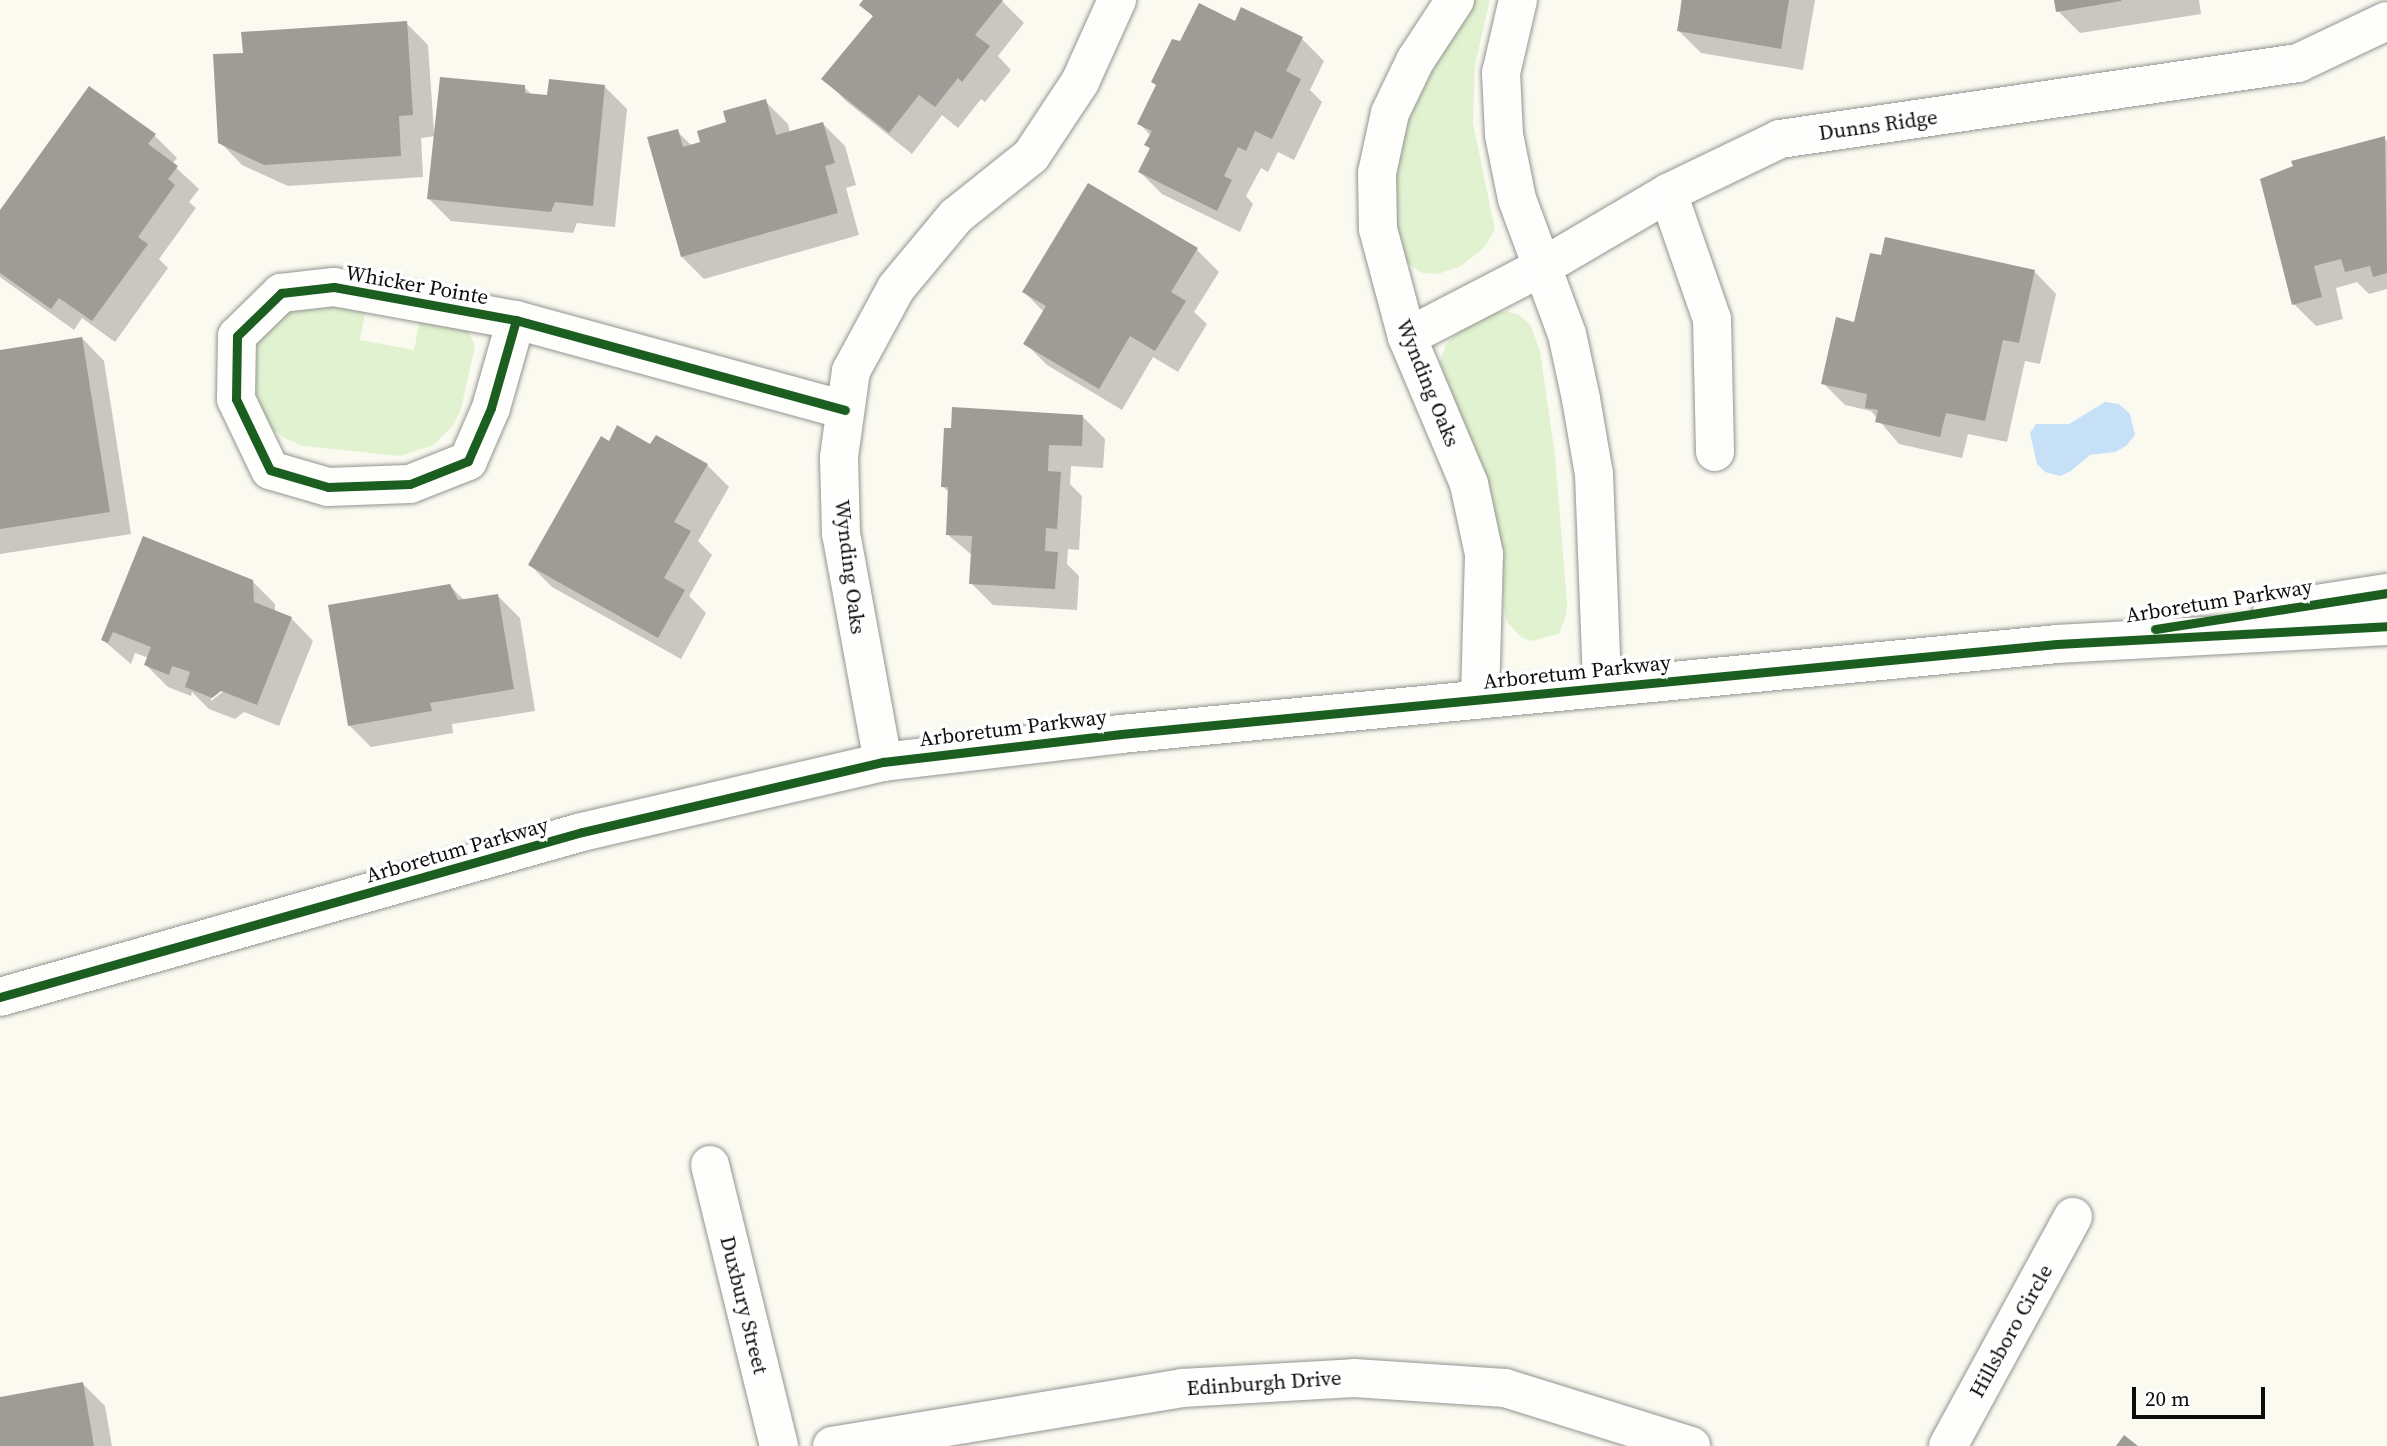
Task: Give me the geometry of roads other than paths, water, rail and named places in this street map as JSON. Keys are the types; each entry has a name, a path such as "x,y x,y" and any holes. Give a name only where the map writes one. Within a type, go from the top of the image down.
{"street":[{"name":"Wynding Oaks","path":"883,762 841,534 839,457 850,371 897,288 956,216 1031,156 1080,82 1117,0"},
{"name":"Wynding Oaks","path":"1455,0 1415,61 1390,113 1377,173 1378,229 1406,337 1469,484 1484,554 1480,699"},
{"path":"1518,0 1501,73 1504,135 1517,199 1567,334 1594,474 1602,686"},
{"name":"Dunns Ridge","path":"1406,337 1542,267 1668,193 1780,139 2298,63 2387,21"},
{"path":"1668,193 1712,319 1715,452"},
{"name":"Whicker Pointe","path":"516,320 491,408 468,461 410,484 328,487 270,470 236,400 237,336 281,293 334,287 516,320 845,410"},
{"name":"Arboretum Parkway","path":"2057,644 2387,593"},
{"name":"Arboretum Parkway","path":"0,998 582,832 883,762 1042,742 2057,644 2387,626"},
{"name":"Duxbury Street","path":"710,1165 779,1446"},
{"name":"Hillsboro Circle","path":"1948,1446 2073,1217"},
{"name":"Edinburgh Drive","path":"832,1446 1182,1388 1354,1378 1505,1388 1691,1446"}],"water":[{"path":"2105,402 2119,404 2130,414 2135,435 2126,446 2115,452 2090,455 2071,471 2060,476 2045,472 2037,464 2030,433 2036,424 2069,424"}]}
